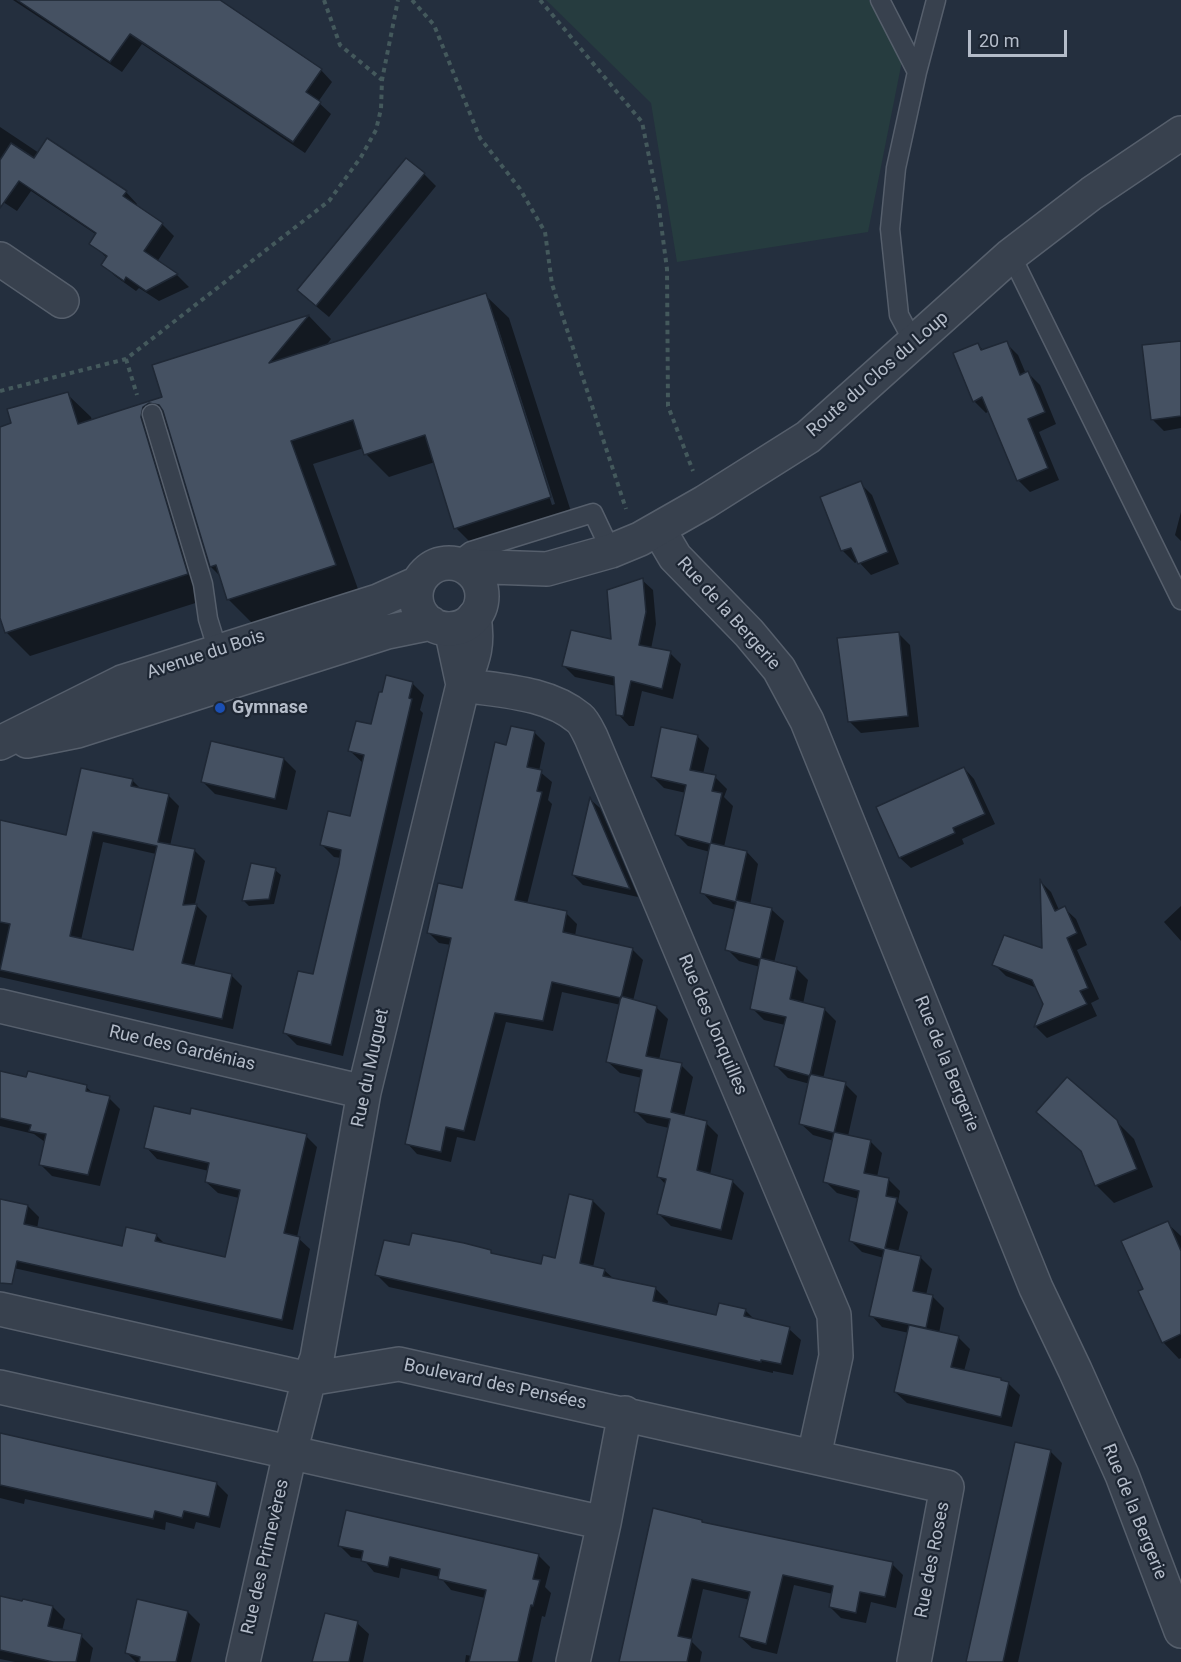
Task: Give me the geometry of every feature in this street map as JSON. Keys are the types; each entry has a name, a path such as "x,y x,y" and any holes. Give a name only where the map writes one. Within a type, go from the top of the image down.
{"street":[{"name":"Route du Clos du Loup","path":"458,620 547,568 639,539 705,502 808,437 1011,255 1092,193 1181,134"},
{"path":"0,259 62,301"},
{"name":"Rue de la Bergerie","path":"639,539 675,557 749,633 779,669 807,722 1036,1288 1076,1370 1122,1475 1181,1631"},
{"path":"445,563 458,565 478,580 481,590 458,620 422,615 417,606 418,583 429,569 445,563"},
{"name":"Route du Clos du Loup","path":"458,565 547,568"},
{"name":"Avenue du Bois","path":"0,745 122,682 378,601 418,583"},
{"name":"Avenue du Bois","path":"0,745 77,731 387,632 458,620"},
{"name":"Rue du Muguet","path":"290,1453 309,1379 317,1358 364,1092 463,685 458,620"},
{"name":"Rue des Jonquilles","path":"463,685 543,699 565,708 581,719 591,738 834,1315 836,1356 814,1456"},
{"name":"Rue des Gardénias","path":"0,1006 364,1092"},
{"name":"Boulevard des Pensées","path":"0,1309 309,1379 399,1364 814,1456"},
{"path":"0,1387 604,1523"},
{"path":"573,1662 604,1523 625,1413"},
{"name":"Rue des Primevères","path":"243,1662 290,1453"},
{"name":"Rue des Roses","path":"814,1456 947,1487 914,1662"}],"lane":[{"path":"880,0 917,72"},
{"path":"914,343 899,315 890,229 896,168 917,72 936,0"},
{"path":"1011,255 1181,600"},
{"path":"152,414 203,584 207,619 228,682"},
{"path":"458,565 471,550 593,513 639,539"}],"path":[{"path":"324,0 340,45 382,80"},
{"path":"0,391 126,358 329,201 361,157 376,130 381,109 382,80 398,0"},
{"path":"412,0 434,25 480,138 520,189 545,232 552,285 628,514 639,539"},
{"path":"540,0 642,122 658,201 667,269 668,406 705,502"},
{"path":"126,358 137,394 152,414"}],"green space":[{"path":"546,0 869,0 903,56 868,232 677,262 651,103"}],"building":[{"path":"17,0 220,0 322,69 306,92 321,102 293,142 130,34 110,62"},
{"path":"47,138 127,191 123,196 163,223 144,251 178,274 146,291 126,277 124,281 101,265 107,256 89,244 96,233 19,181 0,208 0,160 11,143 34,158"},
{"path":"406,158 425,173 316,306 297,290"},
{"path":"486,293 551,497 454,529 425,435 364,455 353,420 291,441 336,565 227,600 216,565 210,567 163,411 159,405 149,403 143,407 141,417 188,574 5,633 0,618 0,427 11,423 7,409 68,392 78,424 162,397 152,365 309,315 269,363"},
{"path":"1007,341 1020,375 1028,371 1045,412 1028,419 1048,468 1017,481 982,397 973,402 953,353 978,343 981,350"},
{"path":"1181,341 1181,416 1151,420 1142,345"},
{"path":"861,481 888,552 858,564 851,548 841,551 820,497"},
{"path":"643,578 646,612 639,645 671,651 662,689 631,681 623,716 616,715 614,677 562,666 571,630 611,639 607,590"},
{"path":"899,632 908,716 848,722 837,638"},
{"path":"386,675 413,682 409,698 412,699 331,1045 283,1033 298,971 313,974 339,864 341,850 320,845 328,811 350,816 364,755 348,751 356,721 371,724"},
{"path":"511,726 535,731 527,767 542,770 537,791 542,792 515,900 567,911 563,932 633,948 621,998 552,982 543,1021 495,1013 464,1131 446,1127 441,1152 405,1144 451,938 427,933 438,883 462,888 495,742 506,745"},
{"path":"661,727 698,735 690,770 716,775 712,791 722,793 711,843 747,851 736,900 772,908 761,958 797,967 790,999 825,1008 810,1076 774,1066 786,1017 750,1009 760,959 725,950 736,902 700,893 710,844 675,835 686,785 651,777"},
{"path":"211,741 284,758 275,799 201,782"},
{"path":"964,767 985,814 953,828 955,833 899,858 876,807"},
{"path":"81,768 133,779 131,786 169,794 158,842 195,849 183,905 197,904 182,963 232,974 222,1019 0,970 10,924 0,922 0,820 66,835","holes":["93,832 157,846 133,950 70,936"]},
{"path":"590,797 611,846 630,889 572,875"},
{"path":"251,863 276,868 269,899 242,901"},
{"path":"1040,879 1055,911 1065,906 1077,933 1067,938 1088,988 1080,991 1087,1004 1034,1027 1043,1004 1032,980 992,965 1004,935 1042,948"},
{"path":"621,996 657,1006 646,1056 682,1063 671,1112 707,1121 697,1170 733,1180 721,1230 657,1214 666,1179 657,1177 670,1119 634,1112 642,1070 606,1062"},
{"path":"0,1071 26,1077 28,1071 87,1085 86,1091 110,1096 88,1175 39,1165 46,1134 29,1131 31,1125 0,1118"},
{"path":"810,1074 846,1082 834,1133 799,1124"},
{"path":"1067,1077 1117,1120 1137,1169 1095,1186 1081,1151 1036,1112"},
{"path":"154,1106 190,1114 191,1108 307,1134 284,1233 300,1237 282,1320 17,1261 12,1284 0,1283 0,1199 28,1205 24,1224 122,1246 126,1227 157,1234 155,1241 225,1257 240,1190 205,1182 209,1163 144,1148"},
{"path":"834,1132 871,1140 864,1173 889,1178 886,1196 897,1198 885,1248 921,1256 913,1291 933,1295 926,1328 869,1316 884,1250 849,1241 859,1191 823,1182"},
{"path":"569,1194 593,1200 580,1263 605,1269 603,1276 656,1287 653,1301 716,1315 719,1303 746,1309 744,1316 790,1327 781,1364 761,1360 761,1362 375,1275 384,1240 409,1245 412,1233 464,1243 491,1250 491,1253 541,1264 543,1255 555,1258"},
{"path":"1168,1221 1181,1251 1181,1334 1162,1343 1138,1291 1143,1289 1121,1241"},
{"path":"909,1325 959,1336 951,1367 1001,1378 1009,1382 1001,1417 894,1392"},
{"path":"0,1433 217,1482 209,1517 184,1511 182,1518 155,1511 153,1519 0,1485"},
{"path":"1015,1442 1051,1450 1003,1662 966,1662"},
{"path":"653,1508 702,1520 702,1522 893,1562 885,1597 860,1592 856,1613 829,1607 833,1586 783,1575 766,1644 739,1637 750,1592 692,1579 678,1636 692,1639 687,1662 619,1662"},
{"path":"346,1510 539,1554 533,1579 540,1580 533,1606 531,1605 518,1662 469,1662 486,1590 438,1579 440,1569 390,1557 388,1567 361,1561 363,1551 338,1546"},
{"path":"0,1596 53,1606 48,1626 82,1634 76,1662 53,1662 0,1650"},
{"path":"137,1599 188,1611 176,1662 139,1662 140,1657 125,1653"},
{"path":"325,1613 358,1621 349,1662 312,1662"}],"place":[{"name":"Gymnase","path":"220,708"}]}
